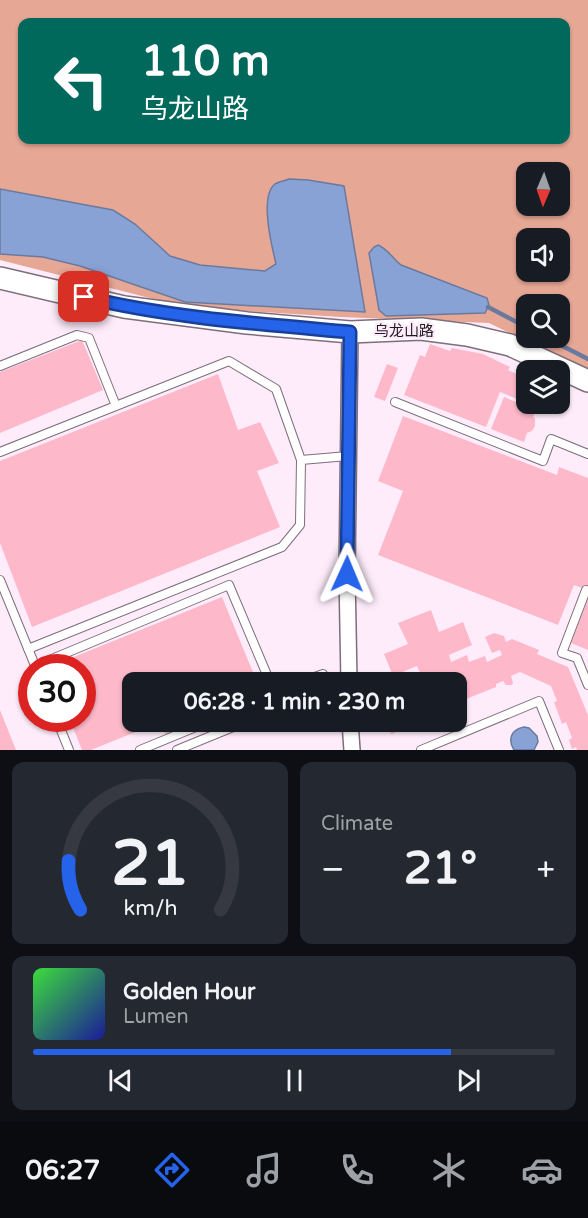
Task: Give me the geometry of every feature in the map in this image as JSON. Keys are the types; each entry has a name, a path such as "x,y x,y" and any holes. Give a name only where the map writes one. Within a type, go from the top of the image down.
{"street":[{"name":"乌龙山路","path":"0,278 124,307 247,323 350,332 421,329 467,335 510,345 588,381"},
{"path":"350,332 347,574 350,672"},
{"path":"351,732 352,750"}],"lane":[{"path":"0,366 77,335 89,338 116,406"},
{"path":"0,452 230,361 276,389 301,460 300,525 282,548 28,649"},
{"path":"395,402 543,461 551,439 588,454"},
{"path":"301,460 348,456"},
{"path":"0,580 30,654"},
{"path":"66,654 229,585 266,672"},
{"path":"586,590 562,653 577,658 588,686"},
{"path":"421,750 539,701 559,750"},
{"path":"62,732 69,750"},
{"path":"140,750 183,732"},
{"path":"194,732 197,741"},
{"path":"177,750 220,732"}],"shaded area":[{"path":"0,0 588,0 588,371 570,362 570,360 541,348 570,348 570,294 516,294 516,336 489,323 185,307 0,260"}],"water":[{"path":"289,179 344,186 365,312 185,302 80,266 43,257 0,254 0,189 113,210 135,224 170,256 200,265 265,271 276,264 267,210 270,190 275,184"},
{"path":"378,245 401,265 487,298 489,305 485,313 386,316 379,310 369,253"},
{"path":"529,728 537,736 538,742 534,750 514,750 511,742 512,735 516,730"}],"building":[{"path":"82,340 103,390 0,433 0,372"},
{"path":"430,344 450,351 452,348 483,354 510,367 508,370 516,374 516,399 500,392 486,427 404,395 420,355 425,357"},
{"path":"387,364 398,368 385,401 374,397"},
{"path":"218,374 238,430 260,422 279,463 257,471 280,527 32,627 0,543 0,461"},
{"path":"504,397 516,402 516,414 534,414 535,426 527,433 524,442 491,429"},
{"path":"403,416 557,475 559,467 588,478 588,590 574,585 558,625 378,555 403,491 378,481"},
{"path":"222,597 253,672 122,672 122,732 135,732 91,750 82,750 75,732 96,732 96,654 81,654"},
{"path":"588,599 588,650 571,643"},
{"path":"431,610 439,632 463,622 472,645 449,655 451,662 467,655 469,662 485,656 487,662 502,655 500,650 492,653 485,637 494,633 504,636 506,642 512,639 539,650 537,654 568,667 588,715 588,750 577,750 576,747 572,749 569,740 572,738 566,722 562,724 551,686 520,672 511,676 512,685 506,685 503,681 496,684 496,687 467,699 467,672 420,672 417,666 403,672 391,672 384,654 408,644 398,623"},
{"path":"0,710 16,750 0,750"}],"waterway":[{"path":"488,307 516,322"},
{"path":"567,348 588,359"}],"route":[{"path":"84,297 124,307 247,323 350,332 347,574"}]}
